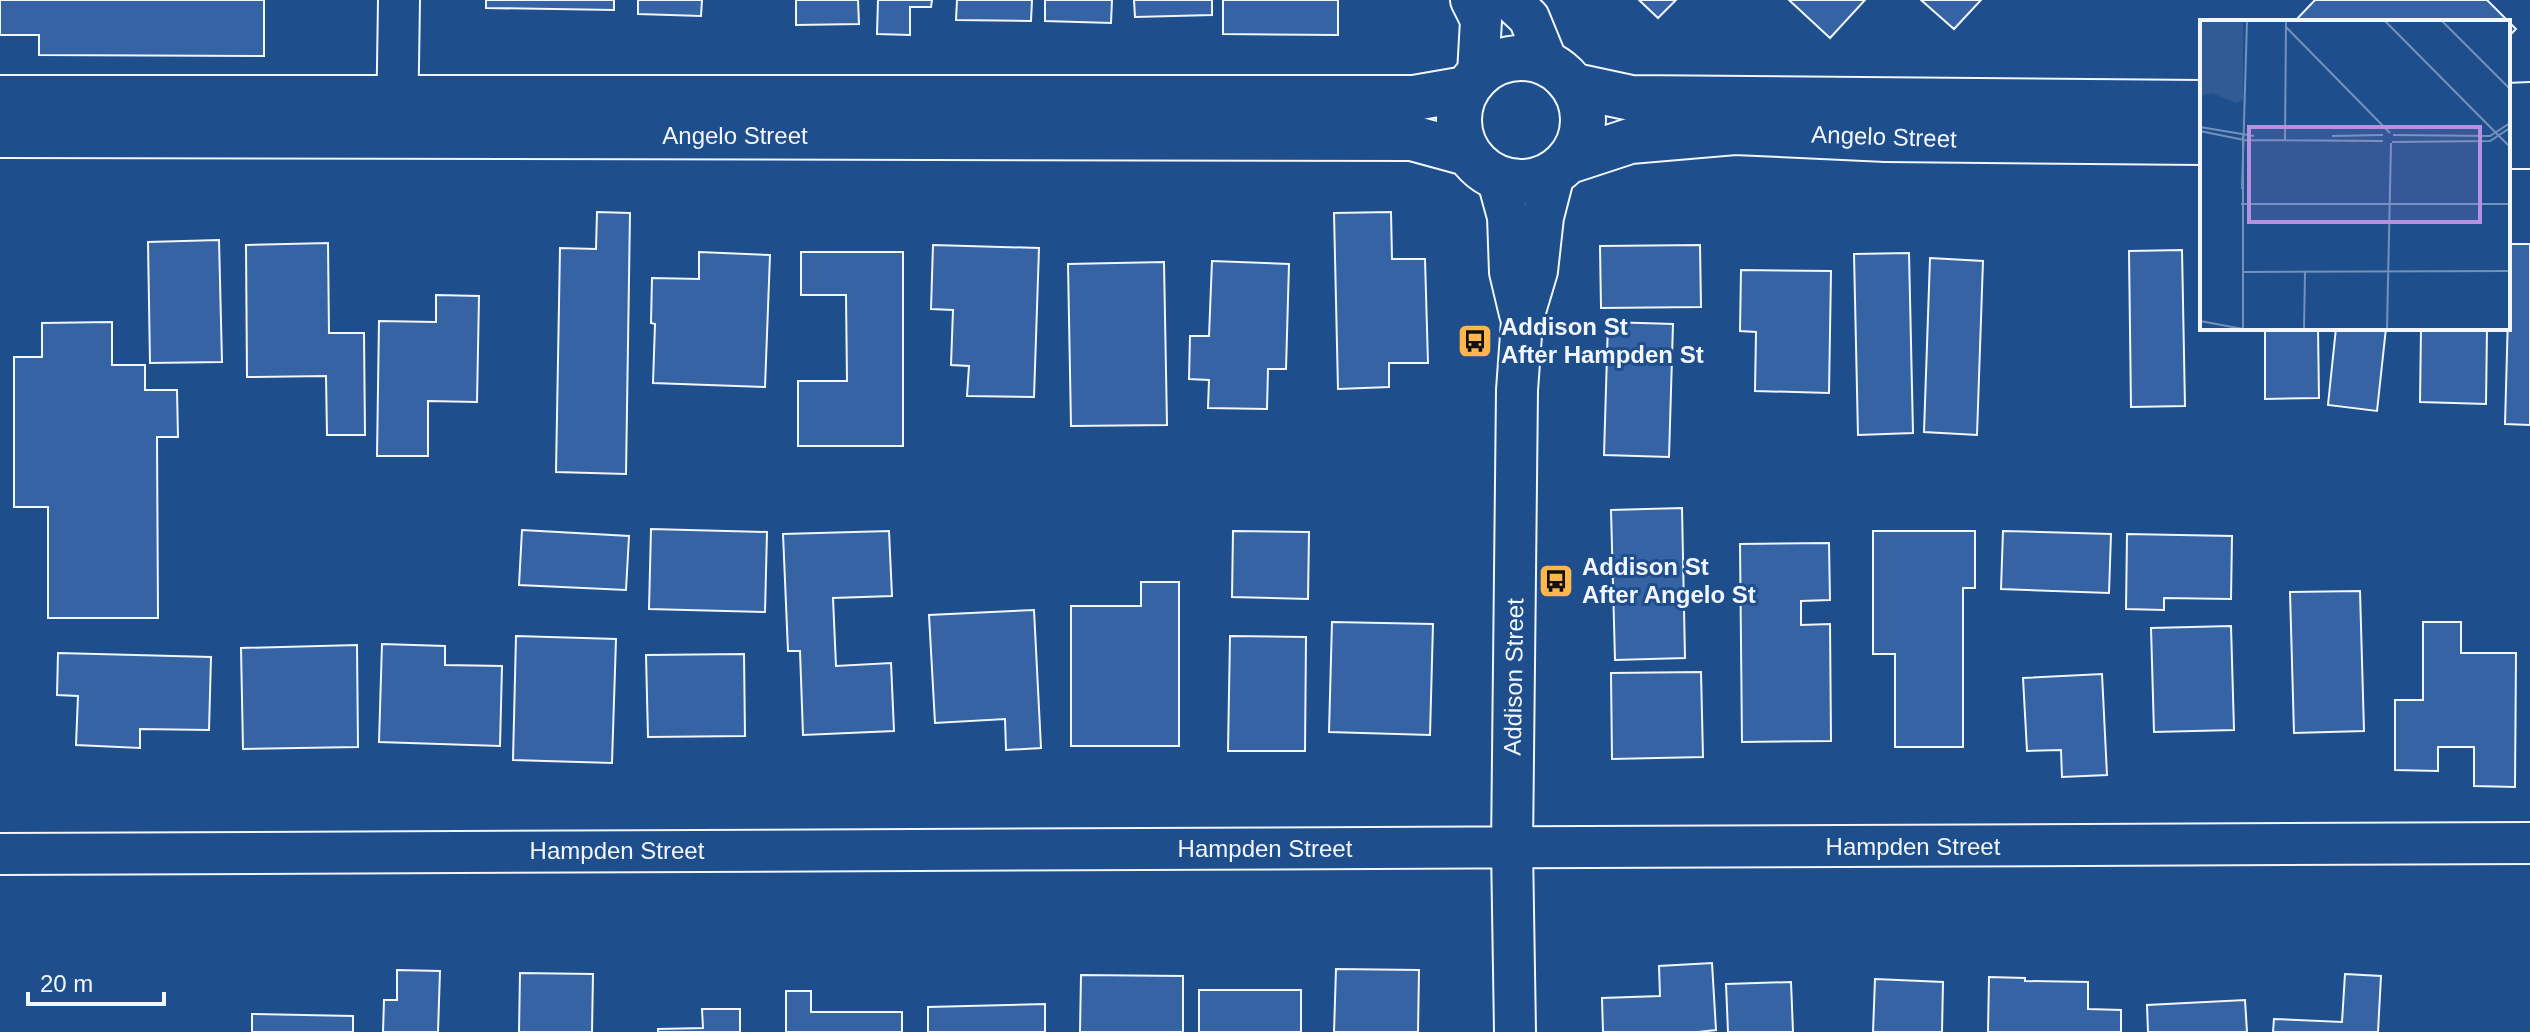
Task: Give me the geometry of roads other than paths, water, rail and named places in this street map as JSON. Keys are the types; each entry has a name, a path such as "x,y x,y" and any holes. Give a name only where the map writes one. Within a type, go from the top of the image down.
{"street":[{"path":"397,116 399,0"},
{"path":"1471,0 1481,20 1472,82 1460,104 1458,121 1461,138 1482,165 1516,183 1535,181 1561,167 1579,144 1584,124 1582,104 1529,18 1510,0"},
{"path":"1472,82 1493,64 1511,58 1529,57 1561,74"},
{"name":"Angelo Street","path":"1561,74 1631,98 2200,103"},
{"name":"Angelo Street","path":"0,135 397,116 1414,98 1472,82"},
{"name":"Angelo Street","path":"0,98 397,116 1412,138 1482,165"},
{"path":"2510,106 2530,105"},
{"name":"Angelo Street","path":"1561,167 1630,141 1735,132 1886,139 2200,142"},
{"name":"Addison Street","path":"1482,165 1508,217 1510,272 1522,321"},
{"name":"Addison Street","path":"1515,1032 1512,848 1517,390 1522,321 1537,271 1543,217 1561,167"},
{"name":"Hampden Street","path":"0,854 2530,843"}],"place":[{"name":"Addison St After Hampden St","path":"1475,341"},
{"name":"Addison St After Angelo St","path":"1556,581"}]}
